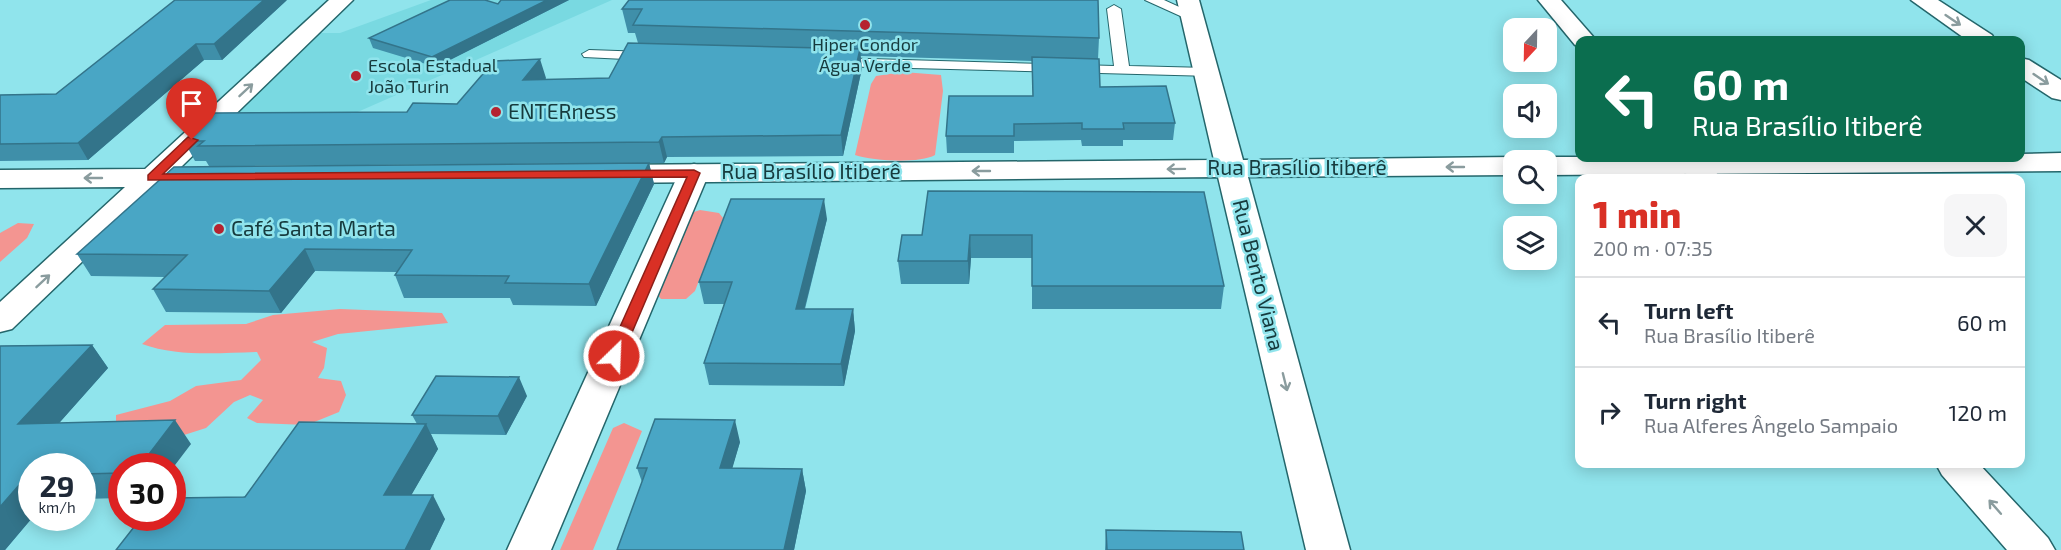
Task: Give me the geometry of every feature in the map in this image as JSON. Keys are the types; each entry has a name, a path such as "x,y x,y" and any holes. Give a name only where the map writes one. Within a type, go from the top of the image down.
{"main road":[{"path":"0,321 342,0"},
{"path":"1549,0 1580,36"},
{"path":"1922,0 1977,36"},
{"name":"Rua Bento Viana","path":"1190,8 1328,550"},
{"path":"2025,68 2061,92"},
{"path":"1557,166 1695,167 2061,162"},
{"name":"Rua Brasílio Itiberê","path":"579,174 1503,166"},
{"path":"529,550 694,173"},
{"path":"0,179 240,177"},
{"path":"1960,468 2033,550"}],"lane":[{"path":"1152,0 1190,8"},
{"path":"1114,9 1122,70"},
{"path":"588,54 660,56"},
{"path":"814,61 1207,73"}],"shaded area":[{"name":"Escola Estadual João Turin","path":"431,0 612,0 328,125 227,119 318,33 340,33"},
{"path":"903,72 941,75 943,91 935,155 918,160 896,161 855,155 871,84 876,76"},
{"path":"700,210 719,213 723,218 695,291 686,299 661,299 657,294 691,213"},
{"path":"18,223 34,224 27,238 0,262 0,233"},
{"path":"340,309 442,313 448,323 338,334 312,342 327,348 324,368 318,378 341,381 346,395 339,412 307,425 257,423 247,418 263,400 250,395 234,402 206,428 184,435 116,425 116,415 170,401 196,386 241,380 261,360 257,352 184,353 142,344 165,325 246,324 273,315"},
{"path":"624,423 642,431 593,550 560,550 613,428"}],"building":[{"path":"175,0 264,0 214,44 196,44 78,143 0,144 0,95 56,94"},
{"path":"450,0 485,0 498,4 501,0 547,0 432,57 369,38"},
{"path":"629,0 1098,0 1099,38 633,25 642,9 622,9"},
{"path":"628,43 860,49 841,135 662,137 659,142 198,146 204,141 184,141 215,113 407,112 413,103 457,104 494,61 540,59 523,80 609,78"},
{"path":"1032,57 1099,59 1100,87 1166,86 1175,123 1123,123 1124,129 1082,129 1082,123 1014,124 1014,136 946,136 949,96 1033,96"},
{"path":"649,163 589,284 505,283 509,276 395,275 412,250 305,249 269,291 153,289 187,255 77,254 174,167"},
{"path":"928,191 1204,192 1224,286 1032,286 1032,235 970,235 968,261 898,261 902,235 922,235"},
{"path":"731,199 824,199 796,309 853,309 841,364 704,363 732,282 699,282"},
{"path":"92,345 18,424 175,420 150,453 108,453 108,473 96,474 96,453 18,453 18,486 0,507 0,346"},
{"path":"436,376 519,377 498,416 412,415"},
{"path":"655,419 735,420 720,468 802,469 784,550 617,550 647,468 637,468"},
{"path":"299,422 426,424 384,495 433,495 405,550 116,550 131,531 186,531 186,498 245,497"},
{"path":"1106,530 1241,532 1244,550 1107,550"}],"place":[{"name":"Hiper Condor Água Verde","path":"865,25"},
{"name":"Escola Estadual João Turin","path":"356,76"},
{"name":"ENTERness","path":"496,112"},
{"name":"Café Santa Marta","path":"219,229"}],"route":[{"path":"192,140 152,178 694,173 614,356"}]}
